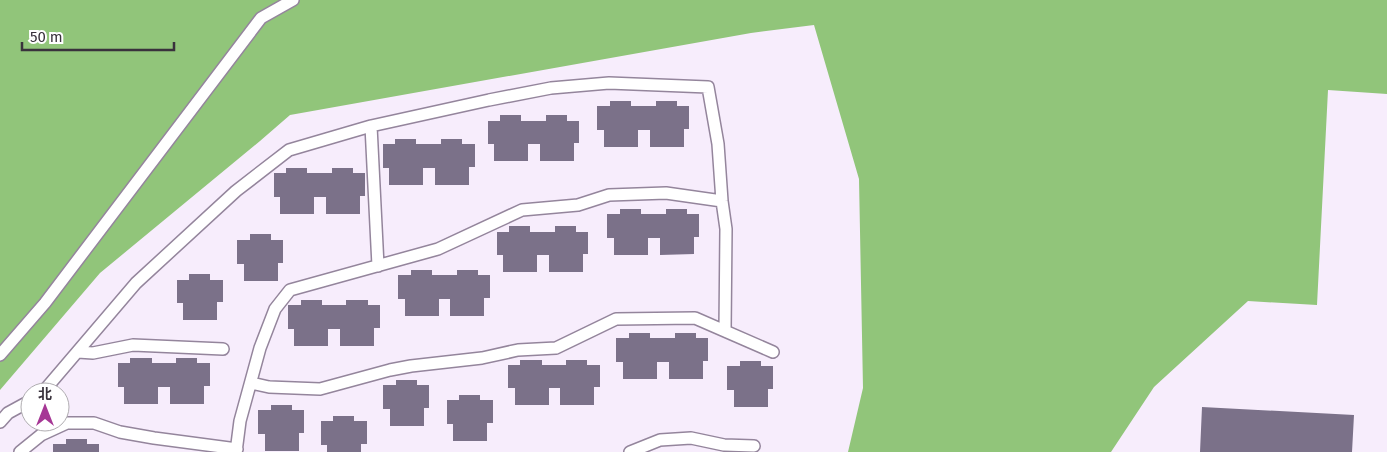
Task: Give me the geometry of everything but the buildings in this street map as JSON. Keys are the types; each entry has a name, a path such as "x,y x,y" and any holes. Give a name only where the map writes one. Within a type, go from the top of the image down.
{"lane":[{"path":"0,355 45,303 262,18 293,0"},
{"path":"52,382 136,283 236,191 289,150 371,126 488,100 551,88 609,83 708,87 718,144 726,229 725,331"},
{"path":"371,126 378,266"},
{"path":"20,452 41,435 67,423 94,423 120,432 237,451 240,421 260,348 275,309 290,290 438,249 522,210 578,205 609,195 666,193 722,201"},
{"path":"251,382 269,387 320,389 397,368 482,358 518,350 556,348 616,319 695,318 773,352"},
{"path":"78,352 93,353 133,345 223,349"},
{"path":"0,422 8,413 20,406"},
{"path":"630,452 660,440 691,438 724,445 754,446"}],"green space":[{"path":"0,0 1387,0 1387,94 1328,90 1317,305 1248,301 1154,387 1111,452 848,452 863,388 859,179 814,25 751,33 290,115 100,273 0,390"}]}
